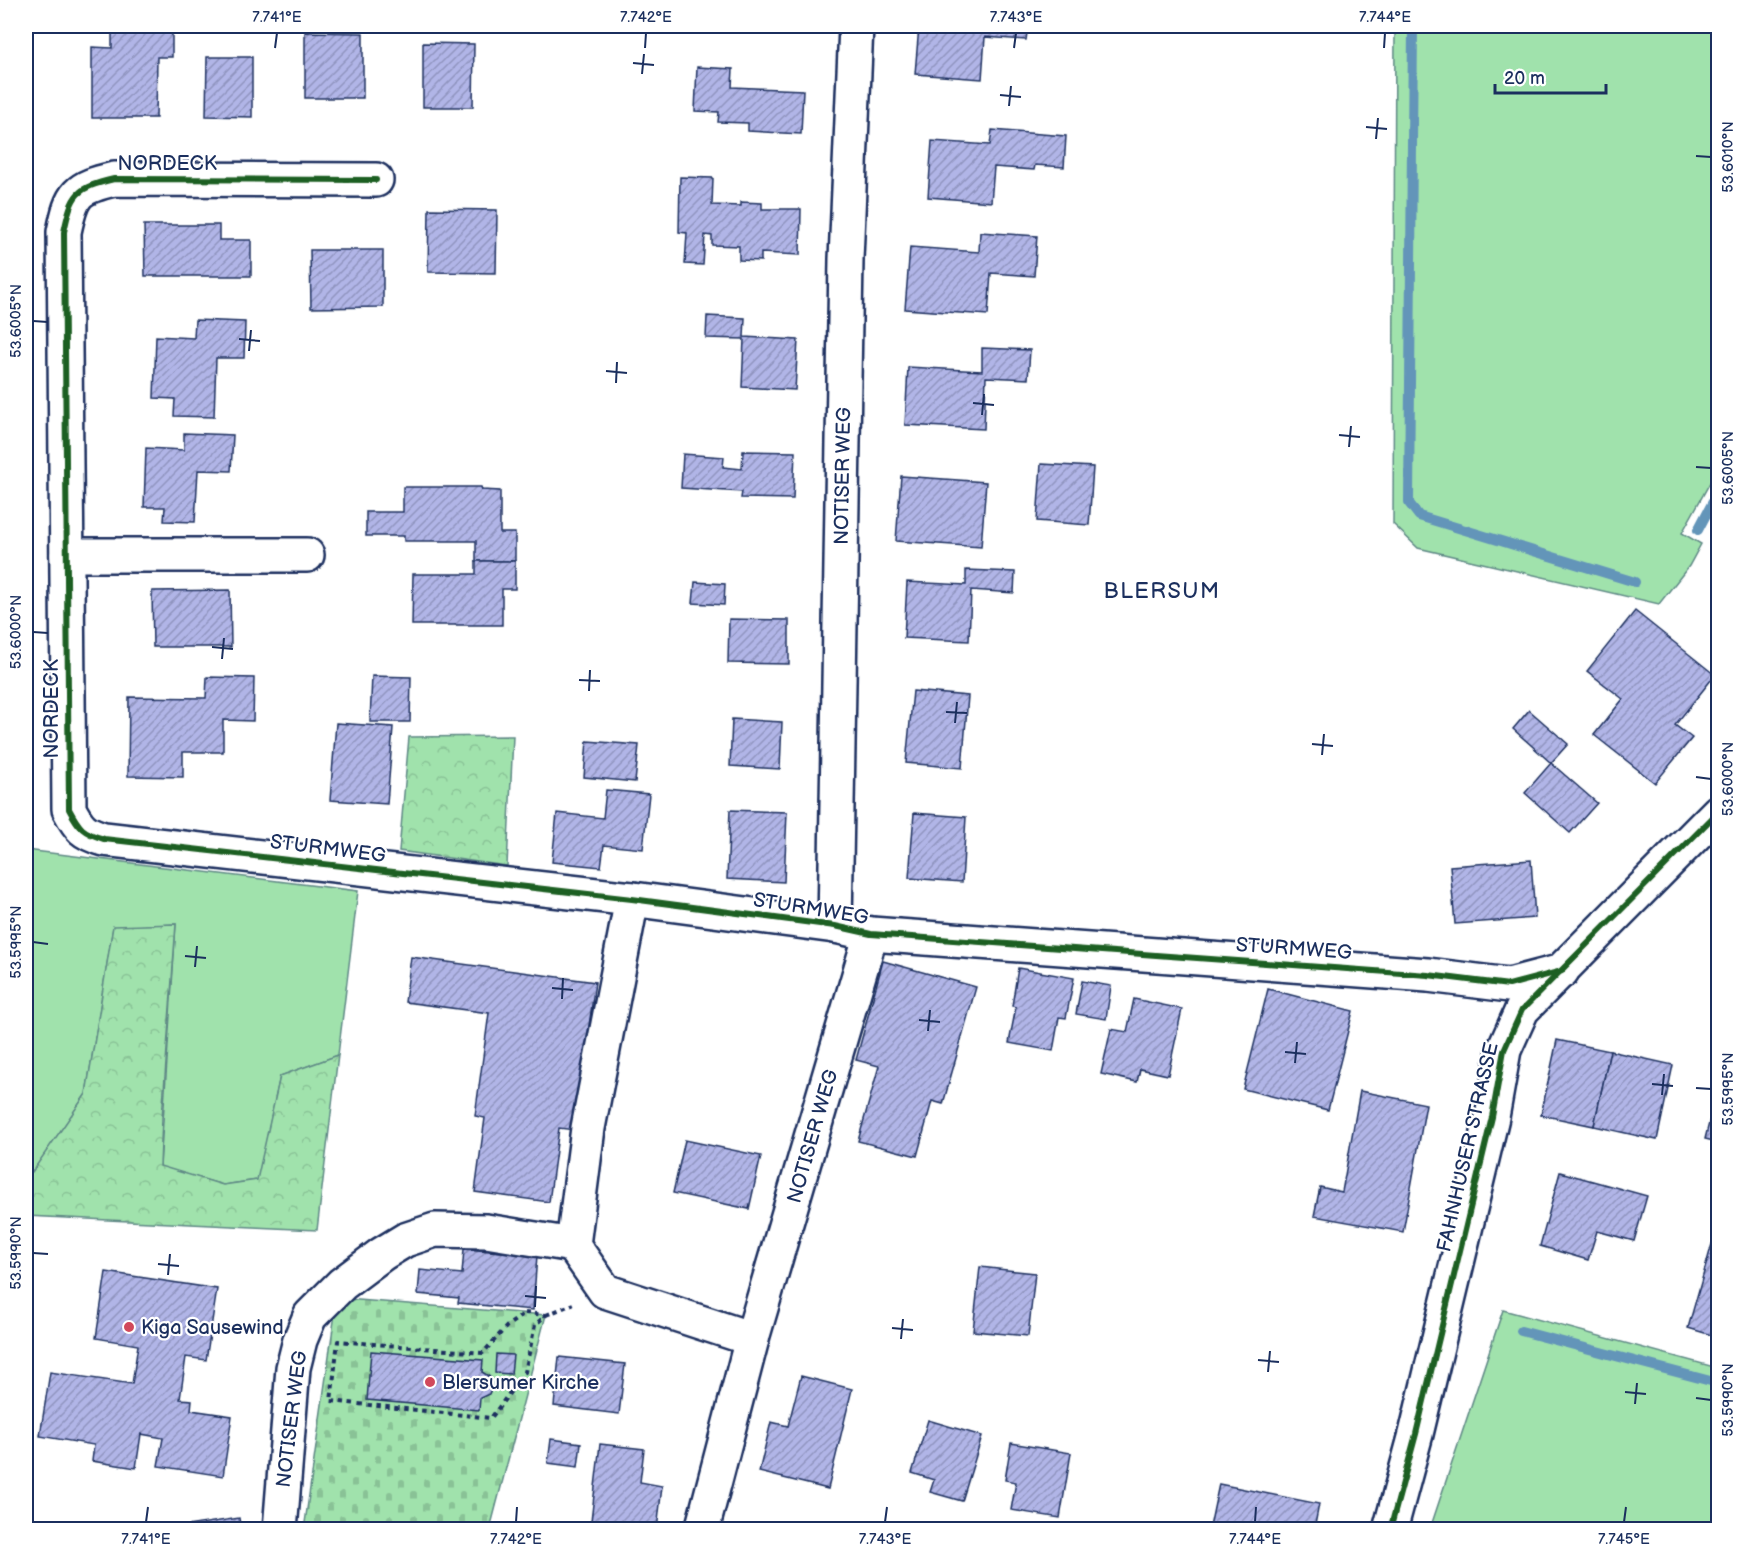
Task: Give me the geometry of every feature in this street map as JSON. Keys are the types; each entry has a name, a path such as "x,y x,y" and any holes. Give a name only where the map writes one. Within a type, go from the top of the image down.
{"street":[{"name":"NOTISER WEG","path":"835,926 846,259 856,26"},
{"name":"NORDECK","path":"69,809 64,232 68,211 78,193 88,185 114,178 376,180"},
{"path":"67,555 307,555"},
{"name":"STURMWEG","path":"69,809 77,825 88,834 104,839 632,899 835,926 871,934 1428,975 1509,985 1562,970"},
{"name":"FAHNHUSER STRASSE","path":"1390,1530 1416,1434 1492,1117 1504,1050 1522,1010 1719,813"},
{"path":"632,899 588,1128 573,1245 605,1291 752,1339"},
{"name":"NOTISER WEG","path":"702,1530 709,1495 752,1339 871,934"},
{"name":"NOTISER WEG","path":"280,1530 293,1368 300,1340 310,1316 342,1284 405,1240 435,1230 486,1230 573,1245"}],"path":[{"path":"525,1313 546,1315 535,1325 525,1372 490,1419 331,1401 338,1341 483,1353 507,1326 525,1313"}],"green space":[{"path":"1391,26 1718,26 1718,468 1682,533 1701,544 1689,566 1659,604 1418,548 1393,524 1395,27"},
{"path":"513,736 507,866 399,851 409,737"},
{"path":"26,850 358,891 338,1055 280,1076 258,1180 223,1185 160,1167 176,924 113,927 86,1094 32,1173 26,1169"},
{"path":"176,924 160,1166 223,1185 257,1180 280,1076 338,1055 317,1230 26,1216 26,1169 32,1172 86,1094 113,926"},
{"path":"346,1299 546,1315 490,1529 304,1530 336,1307"},
{"path":"1503,1310 1718,1368 1718,1529 1430,1529"}],"building":[{"path":"919,26 1028,26 1026,40 985,37 982,79 915,74"},
{"path":"112,29 172,29 172,57 157,57 156,118 92,118 92,47 112,48"},
{"path":"305,32 363,33 363,98 305,98"},
{"path":"423,43 474,44 473,107 423,107"},
{"path":"207,57 252,57 252,117 206,116"},
{"path":"697,67 733,69 732,87 803,90 801,134 748,131 748,123 718,122 719,112 695,111"},
{"path":"992,130 1066,136 1064,167 1035,165 1034,170 994,167 991,202 928,197 932,141 990,145"},
{"path":"680,177 713,178 712,205 741,206 741,202 762,203 762,209 801,209 800,255 761,253 761,261 739,260 739,246 712,245 712,236 705,235 703,265 685,264 687,233 679,232"},
{"path":"429,209 497,210 496,273 428,272"},
{"path":"144,225 219,225 219,240 251,240 251,276 145,276"},
{"path":"980,232 1037,236 1034,276 991,273 988,315 905,309 910,247 979,252"},
{"path":"310,250 383,250 383,307 311,308"},
{"path":"707,316 745,318 744,337 798,340 795,390 742,387 744,339 706,338"},
{"path":"195,320 245,322 244,358 216,358 214,417 174,416 175,399 154,398 156,336 194,338"},
{"path":"982,348 1030,350 1028,379 986,377 984,429 905,425 908,367 982,371"},
{"path":"184,433 233,435 231,471 198,470 195,522 164,521 165,507 144,507 146,448 184,450"},
{"path":"743,451 795,452 793,499 741,498 742,492 681,488 683,454 724,457 723,467 742,469"},
{"path":"1041,464 1093,467 1089,525 1037,521"},
{"path":"901,476 986,482 981,547 896,541"},
{"path":"403,487 481,487 482,490 500,491 500,533 515,533 515,561 476,561 476,541 404,541 404,536 366,536 366,512 403,512"},
{"path":"476,561 515,561 515,589 502,589 502,625 412,625 413,574 476,574"},
{"path":"966,570 1015,572 1014,593 971,590 969,641 904,638 907,582 966,585"},
{"path":"695,582 725,584 724,605 693,603"},
{"path":"230,590 231,647 153,647 152,591"},
{"path":"1635,611 1715,675 1675,725 1692,738 1655,783 1594,735 1623,699 1587,671"},
{"path":"729,619 789,620 789,664 728,663"},
{"path":"372,676 411,677 410,722 370,722"},
{"path":"207,677 254,678 253,721 223,720 223,752 183,752 183,777 128,776 129,697 206,698"},
{"path":"913,691 968,696 962,768 906,763"},
{"path":"1529,710 1568,744 1551,763 1513,729"},
{"path":"732,719 782,722 780,769 730,766"},
{"path":"336,723 393,727 387,804 330,800"},
{"path":"587,741 639,745 635,782 584,777"},
{"path":"1551,763 1597,803 1570,833 1525,793"},
{"path":"606,790 649,794 643,849 604,845 601,867 552,862 557,813 603,818"},
{"path":"730,810 787,812 784,882 727,879"},
{"path":"914,813 966,817 962,882 909,878"},
{"path":"1531,860 1535,918 1455,924 1450,866"},
{"path":"411,957 595,982 575,1130 559,1128 549,1202 475,1192 485,1118 475,1116 489,1013 405,1002"},
{"path":"883,961 976,987 943,1104 932,1101 917,1156 858,1141 879,1066 856,1060"},
{"path":"1018,968 1074,978 1066,1018 1059,1017 1053,1051 1009,1043 1016,1007 1012,1006"},
{"path":"1082,981 1111,986 1106,1019 1076,1014"},
{"path":"1268,989 1353,1011 1328,1110 1243,1089"},
{"path":"1134,999 1182,1009 1168,1075 1140,1069 1137,1082 1101,1074 1111,1029 1127,1032"},
{"path":"1557,1040 1610,1051 1594,1126 1541,1115"},
{"path":"1610,1051 1673,1065 1657,1140 1594,1126"},
{"path":"1718,1087 1718,1142 1705,1139"},
{"path":"1360,1091 1426,1104 1403,1232 1314,1216 1320,1187 1342,1192"},
{"path":"685,1140 761,1156 749,1209 673,1193"},
{"path":"1560,1172 1647,1196 1634,1241 1597,1231 1588,1260 1540,1246"},
{"path":"1712,1244 1718,1246 1718,1337 1688,1328"},
{"path":"464,1249 537,1255 533,1310 458,1303 459,1298 418,1294 420,1270 462,1274"},
{"path":"980,1267 1035,1273 1028,1336 973,1331"},
{"path":"106,1272 217,1289 206,1360 186,1357 180,1399 192,1400 191,1410 232,1416 223,1476 158,1466 163,1438 141,1434 136,1468 92,1461 94,1445 40,1436 50,1372 132,1384 138,1345 96,1338"},
{"name":"Blersumer Kirche","path":"371,1351 483,1360 482,1372 490,1377 492,1387 489,1394 480,1398 479,1410 367,1400"},
{"path":"496,1354 513,1355 511,1374 495,1373"},
{"path":"559,1357 625,1364 619,1414 554,1406"},
{"path":"801,1376 852,1389 828,1489 759,1472 771,1422 788,1426"},
{"path":"928,1420 982,1436 962,1501 930,1492 934,1480 912,1473"},
{"path":"551,1439 581,1443 578,1467 548,1463"},
{"path":"1011,1443 1071,1453 1060,1518 1011,1510 1016,1482 1005,1480"},
{"path":"600,1444 644,1449 640,1482 662,1486 657,1530 590,1530"},
{"path":"1219,1484 1319,1504 1314,1530 1224,1530 1210,1527"},
{"path":"239,1518 241,1530 168,1530 168,1529"}],"waterway":[{"path":"1413,26 1409,503 1419,516 1635,582"},
{"path":"1698,530 1718,492"},
{"path":"1521,1331 1718,1383"}],"cycle path":[{"path":"376,180 114,179 84,189 73,200 64,232 69,809 86,832 104,839 632,899 835,926 871,934 1428,975 1509,985 1562,971"},
{"path":"1390,1530 1416,1434 1492,1117 1504,1050 1522,1010 1718,812"}],"place":[{"name":"Kiga Sausewind","path":"129,1327"},
{"name":"Blersumer Kirche","path":"430,1382"}],"district":[{"name":"BLERSUM","path":"1162,590"}]}
